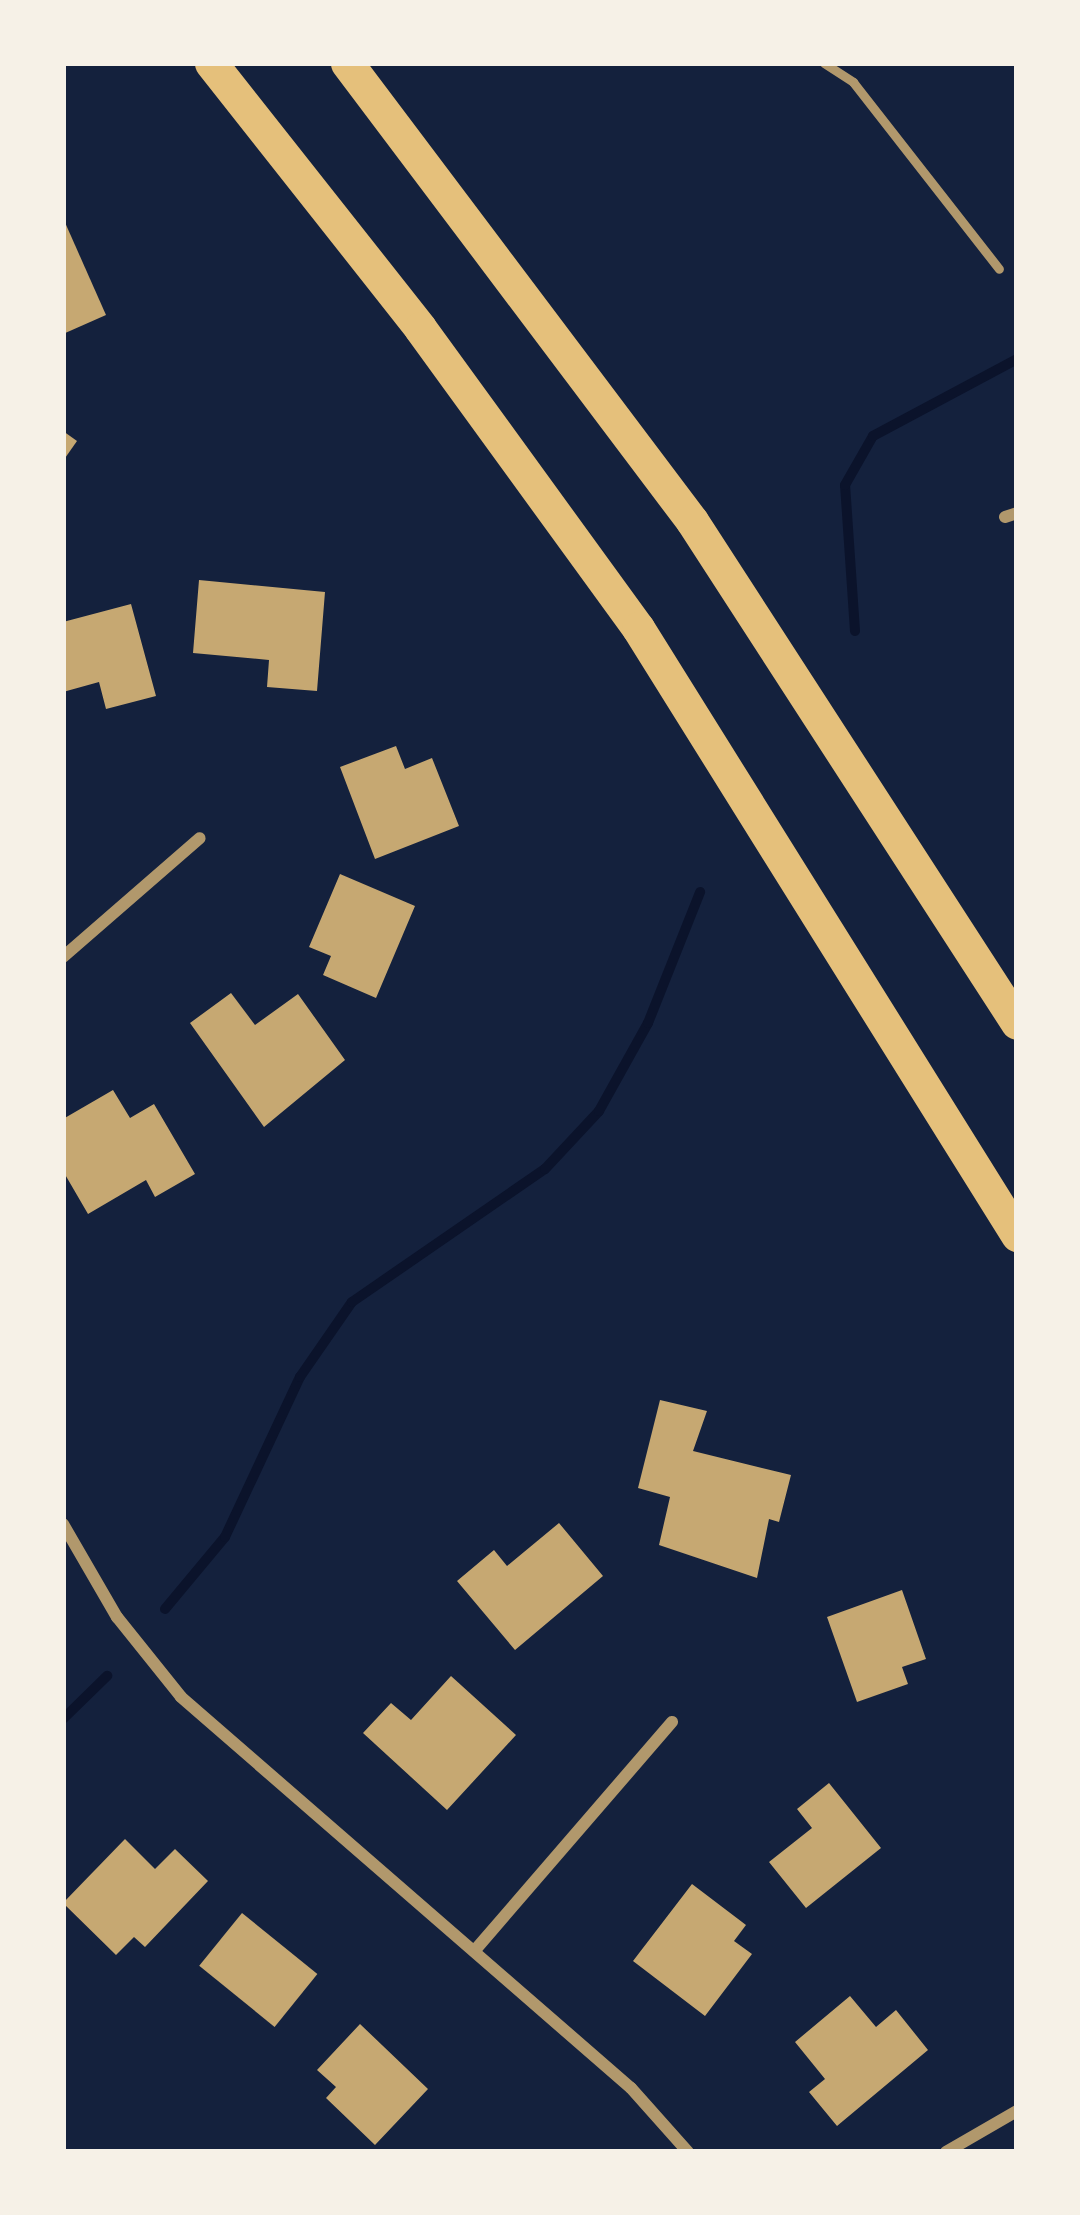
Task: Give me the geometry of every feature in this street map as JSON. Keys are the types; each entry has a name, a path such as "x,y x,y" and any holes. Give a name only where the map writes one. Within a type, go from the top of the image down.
{"highway":[{"path":"211,63 420,328 638,628 1017,1235"},
{"path":"347,63 692,520 1017,1023"}],"street":[{"path":"63,957 200,838"},
{"path":"63,1524 117,1617 181,1697 632,2088 688,2152"},
{"path":"476,1949 673,1721"},
{"path":"946,2152 1017,2111"}],"lane":[{"path":"824,63 853,82 999,269"}],"building":[{"path":"63,218 106,315 63,334"},
{"path":"63,431 77,441 63,461"},
{"path":"199,580 325,592 317,691 267,687 269,660 193,653"},
{"path":"131,604 156,696 106,709 99,682 63,692 63,622"},
{"path":"396,746 405,769 432,758 459,826 375,859 340,767"},
{"path":"340,874 415,906 376,998 323,975 331,956 309,947"},
{"path":"231,993 255,1025 298,994 345,1060 264,1127 190,1023"},
{"path":"113,1090 130,1118 154,1104 195,1174 155,1197 146,1180 88,1214 63,1171 63,1119"},
{"path":"660,1400 707,1411 693,1451 791,1475 779,1522 769,1519 757,1578 659,1545 670,1497 638,1488"},
{"path":"559,1523 603,1576 515,1650 457,1581 494,1550 507,1566"},
{"path":"902,1590 926,1659 902,1667 908,1684 857,1702 827,1617"},
{"path":"451,1676 516,1735 447,1810 363,1733 391,1703 411,1720"},
{"path":"829,1783 881,1848 806,1908 769,1862 812,1828 797,1809"},
{"path":"125,1839 155,1869 175,1849 208,1881 145,1947 134,1937 116,1955 63,1903"},
{"path":"692,1884 746,1925 734,1941 752,1954 705,2016 633,1961"},
{"path":"242,1913 317,1974 275,2027 199,1966"},
{"path":"850,1996 876,2027 896,2010 928,2050 837,2126 809,2092 825,2079 795,2042"},
{"path":"360,2024 428,2089 375,2145 326,2098 336,2087 317,2070"}],"waterway":[{"path":"855,631 845,485 873,436 1017,359"},
{"path":"165,1609 225,1537 300,1377 352,1302 545,1169 599,1111 648,1023 700,892"},
{"path":"63,1719 107,1676"}]}
